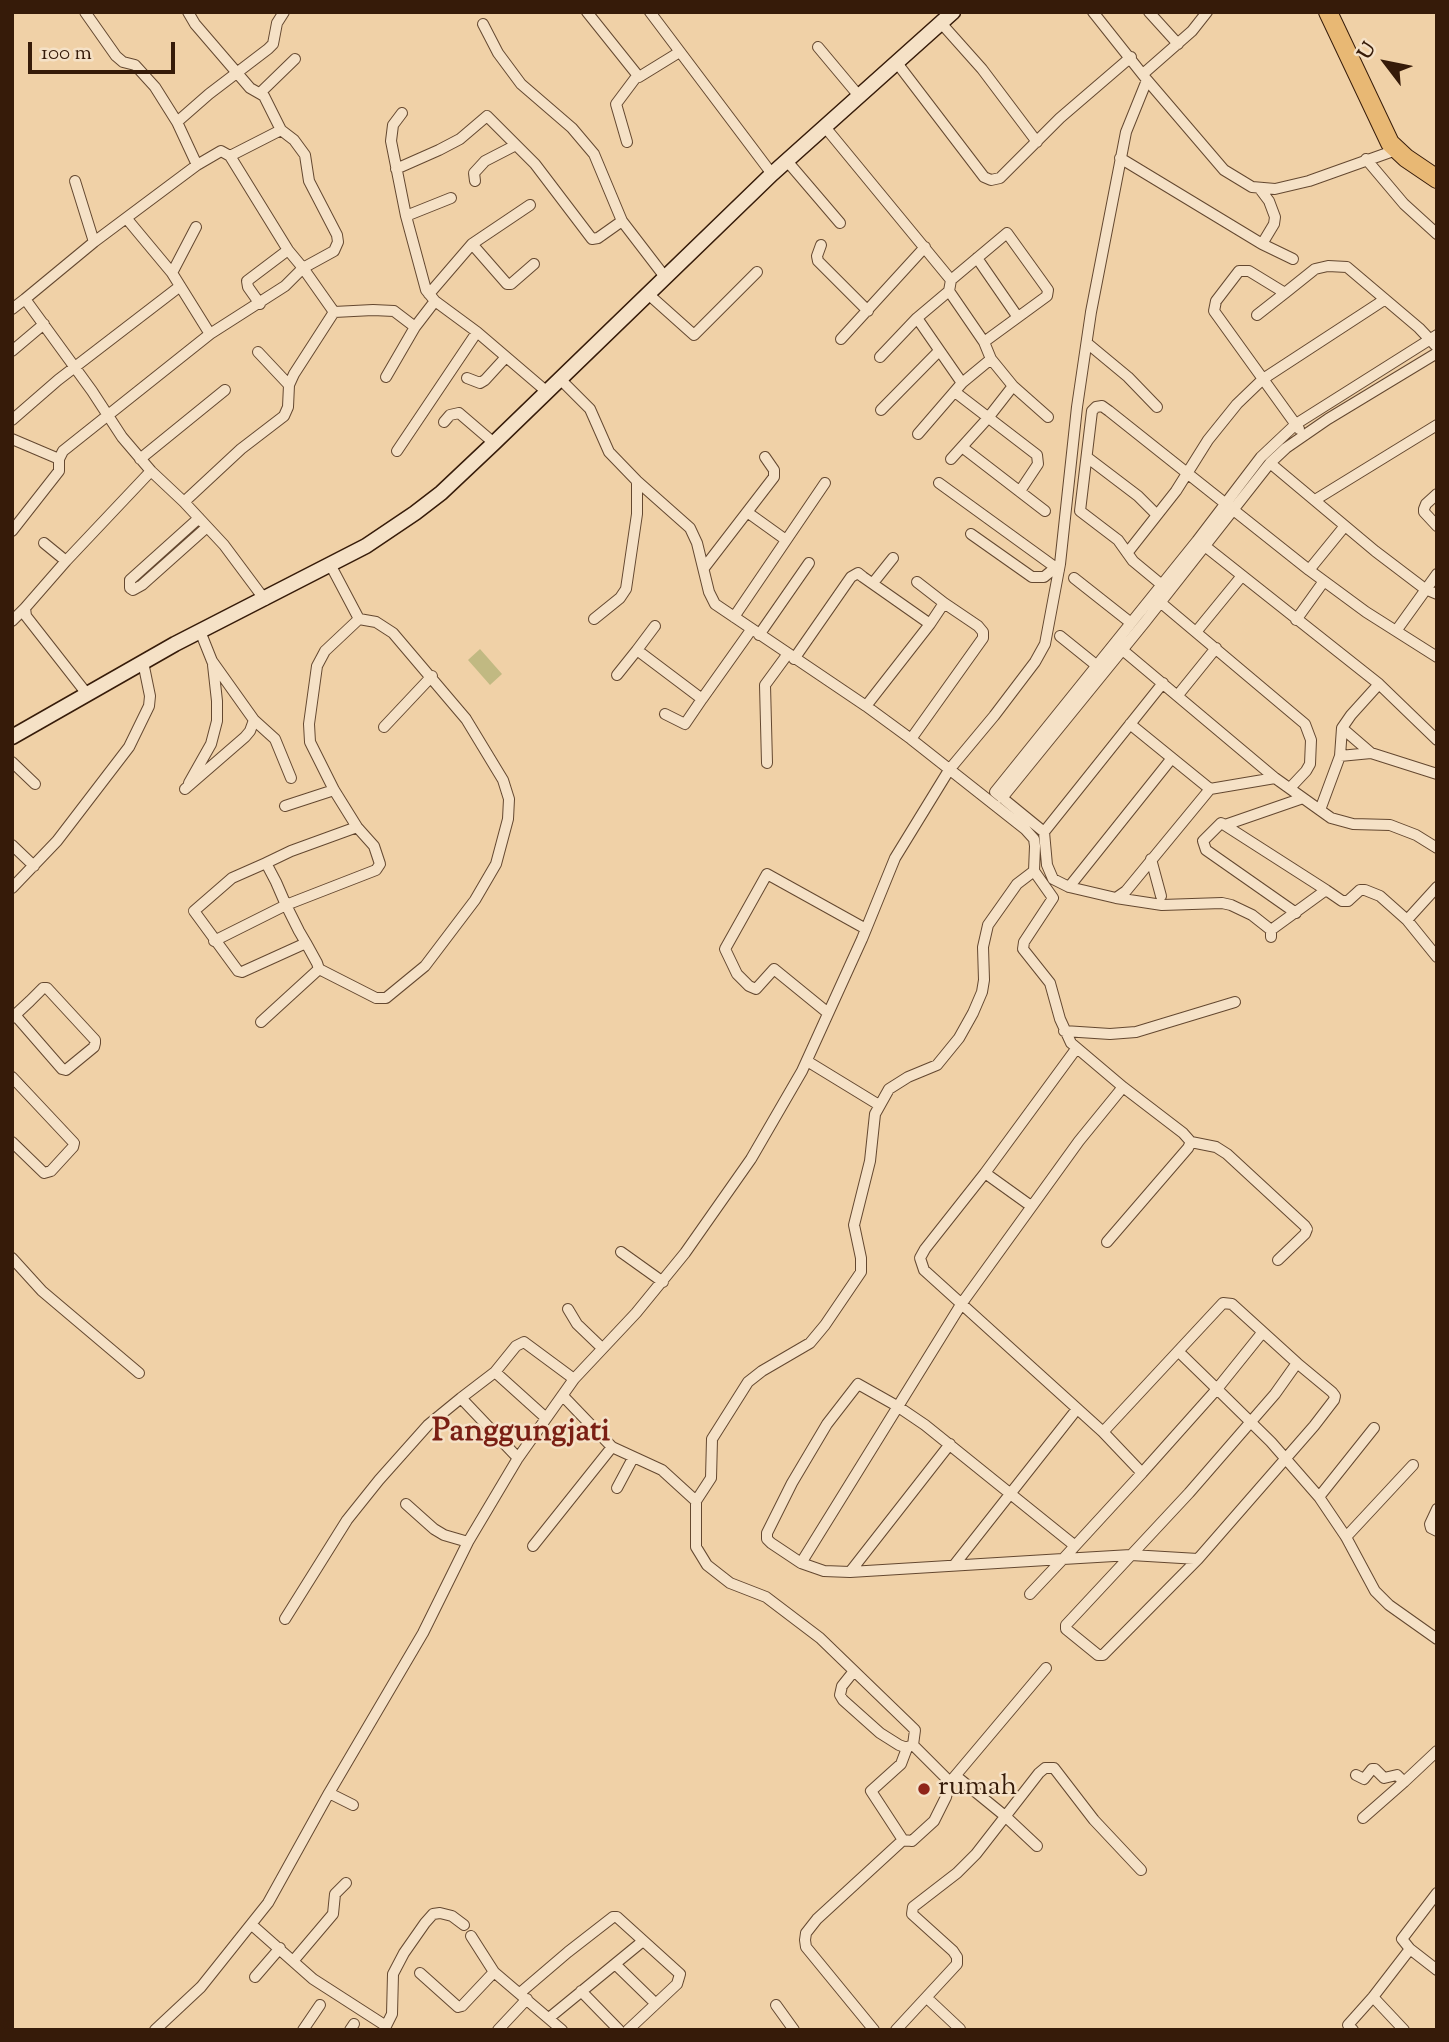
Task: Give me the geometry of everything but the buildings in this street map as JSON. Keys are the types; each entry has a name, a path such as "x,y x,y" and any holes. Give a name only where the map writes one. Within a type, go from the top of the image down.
{"highway":[{"path":"1328,12 1390,143 1437,179"}],"street":[{"path":"85,12 116,57 138,67 155,87 177,122 197,165"},
{"path":"12,531 59,471 59,459 63,451 210,334 260,304 285,286 303,268 337,247 337,235 309,181 305,155 294,140 281,130 260,93 250,88 188,12"},
{"path":"177,122 273,44 277,23 284,12"},
{"path":"587,12 637,76 642,77 678,53"},
{"path":"650,12 678,53 772,174"},
{"path":"12,737 200,631 366,547 415,513 494,443 772,174 953,12"},
{"path":"1093,12 1224,170 1244,184 1260,189 1275,189 1310,181 1396,150"},
{"path":"155,2030 201,1987 268,1903 329,1793 424,1633 468,1542 518,1458 574,1379 663,1282 780,1114 807,1061 895,858 949,770 995,716 1040,654 1049,628 1077,407 1126,132 1145,77 1207,12"},
{"path":"1156,15 1178,44"},
{"path":"942,23 982,69 1037,142"},
{"path":"483,24 498,53 521,84 572,128 594,154 622,221 665,277"},
{"path":"818,47 859,96"},
{"path":"897,63 988,180 1000,178 1084,96 1130,57"},
{"path":"260,93 295,59"},
{"path":"627,142 616,104 637,76"},
{"path":"402,113 393,125 391,134 396,169 423,286 432,298 477,332 546,391"},
{"path":"396,169 460,139 487,116 535,164 592,239 598,238 622,221"},
{"path":"825,127 925,247 984,342 991,359 1013,386 1048,417"},
{"path":"230,156 281,130"},
{"path":"475,181 474,173 485,161 516,145"},
{"path":"12,309 94,242 197,165 221,151 230,156 288,250 334,312"},
{"path":"1120,158 1262,244 1293,259"},
{"path":"1366,159 1404,204 1437,234"},
{"path":"787,161 840,223"},
{"path":"75,181 94,242"},
{"path":"1260,189 1269,201 1275,217 1274,224 1262,244"},
{"path":"407,216 451,198"},
{"path":"386,377 432,298 472,244 530,205"},
{"path":"127,219 172,273 210,334"},
{"path":"172,273 196,227"},
{"path":"880,357 977,258 1007,233 1048,293 984,342"},
{"path":"472,244 507,284 511,284 534,264"},
{"path":"821,245 818,261 868,311"},
{"path":"841,339 925,247"},
{"path":"260,304 247,281 288,250"},
{"path":"977,258 1017,316"},
{"path":"1229,507 1261,457 1296,424 1435,340 1384,300 1355,272 1339,266 1315,270 1257,315"},
{"path":"1285,293 1250,271 1242,270 1213,306 1216,317 1304,436"},
{"path":"647,293 691,334 697,334 757,272"},
{"path":"12,420 179,287"},
{"path":"26,299 76,367 122,438 239,563 265,600"},
{"path":"1128,552 1237,404 1263,379 1384,300"},
{"path":"334,312 394,311 415,327"},
{"path":"184,502 241,449 284,416 288,407 289,385 294,374 334,312"},
{"path":"917,318 962,383"},
{"path":"12,351 44,324"},
{"path":"397,452 477,332"},
{"path":"1087,343 1128,377 1157,407"},
{"path":"881,410 939,351"},
{"path":"258,352 289,385"},
{"path":"998,795 1096,665 1118,647 1131,623 1165,588 1229,507 1270,463 1304,436 1437,353"},
{"path":"467,378 480,383 506,357"},
{"path":"918,433 962,383 991,359"},
{"path":"559,378 590,409 609,452 637,481 690,527 711,599 911,739 1030,834 1035,846 1034,871 1053,898 1024,942 1023,949 1050,983 1064,1031 1076,1049 1191,1142 1216,1147 1227,1154 1307,1228 1305,1234 1278,1261"},
{"path":"951,459 1013,386"},
{"path":"140,459 225,390"},
{"path":"955,392 1037,455 1038,464 1020,491"},
{"path":"1165,588 1133,561 1118,540 1080,511 1092,411 1096,407 1102,406 1324,581 1437,657"},
{"path":"444,422 450,415 459,414 494,443"},
{"path":"1315,500 1437,425"},
{"path":"12,439 59,459"},
{"path":"962,447 1045,510"},
{"path":"704,568 774,477 774,470 765,457"},
{"path":"1088,458 1156,513"},
{"path":"1270,463 1344,527 1425,589 1437,594"},
{"path":"12,621 151,471"},
{"path":"594,619 620,598 626,589 637,514 637,481"},
{"path":"734,617 825,483"},
{"path":"939,483 1057,569"},
{"path":"1437,494 1426,504 1424,512 1437,526"},
{"path":"747,512 786,540"},
{"path":"199,518 188,535 142,585 133,590 130,587 130,580 188,535 207,527"},
{"path":"1309,569 1344,527"},
{"path":"971,534 1032,577 1044,577 1057,569"},
{"path":"44,542 65,561"},
{"path":"1201,543 1379,684 1437,740"},
{"path":"873,583 893,558"},
{"path":"665,714 685,724 809,563"},
{"path":"331,566 359,619"},
{"path":"767,763 765,685 791,657 851,577 858,573 930,624"},
{"path":"1396,631 1437,574"},
{"path":"1196,632 1241,577"},
{"path":"1074,578 1131,623"},
{"path":"1296,620 1324,581"},
{"path":"911,739 983,638 983,632 978,626 916,582"},
{"path":"998,795 1118,647 1160,602 1165,588"},
{"path":"1160,602 1305,724 1312,748 1310,764 1290,788"},
{"path":"866,706 944,603"},
{"path":"25,608 26,616 87,694"},
{"path":"266,863 319,969 376,998 386,998 425,966 475,900 496,864 508,819 509,799 503,780 466,719 432,676 385,626 359,619"},
{"path":"214,941 286,905 376,870 380,864 374,846 357,827 334,790 310,742 309,724 315,674 325,651 359,619"},
{"path":"617,675 655,626"},
{"path":"200,631 212,661 218,701 217,721 211,744 185,789 245,737 254,720"},
{"path":"1060,636 1096,665"},
{"path":"1118,647 1275,778 1320,810 1341,821 1401,829 1437,848"},
{"path":"1178,695 1216,648"},
{"path":"638,650 702,699"},
{"path":"212,661 254,720 275,739 291,778"},
{"path":"12,888 57,841 129,747 145,718 150,696 143,662"},
{"path":"384,727 432,676"},
{"path":"1044,832 1163,683"},
{"path":"1320,810 1340,756 1342,728 1379,684"},
{"path":"1130,724 1210,789"},
{"path":"1342,728 1371,753 1437,774"},
{"path":"1340,756 1371,753"},
{"path":"1069,887 1172,758"},
{"path":"12,762 35,784"},
{"path":"1116,898 1126,891 1210,789 1275,778"},
{"path":"285,806 334,790"},
{"path":"998,795 1044,832 1049,873 1069,887 1162,905 1231,905 1252,915 1271,934 1326,890"},
{"path":"1225,825 1303,798"},
{"path":"1296,913 1203,846 1203,841 1221,823 1342,901 1348,901 1360,890 1380,896 1407,920 1437,957"},
{"path":"306,943 242,972 235,968 194,911 232,878 291,851 357,827"},
{"path":"12,845 34,866"},
{"path":"1151,859 1161,896"},
{"path":"903,1840 871,1791 901,1765 915,1730 820,1637 775,1603 758,1593 730,1583 707,1565 696,1547 696,1501 711,1478 712,1439 748,1382 755,1375 810,1343 861,1272 854,1225 870,1161 875,1114 889,1089 896,1083 937,1065 959,1038 982,992 983,947 988,925 1017,884 1034,871"},
{"path":"828,1013 774,969 756,989 749,986 737,974 725,949 767,874 866,929"},
{"path":"1407,920 1437,887"},
{"path":"261,1022 319,969"},
{"path":"43,988 47,988 96,1040 66,1070 62,1069 14,1016 43,988"},
{"path":"1064,1031 1110,1034 1136,1032 1235,1002"},
{"path":"1076,1049 920,1258 924,1270 1103,1432 1142,1473"},
{"path":"807,1061 879,1105"},
{"path":"12,1077 74,1143 51,1171 44,1173 12,1142"},
{"path":"801,1563 962,1303 1079,1141 1123,1087"},
{"path":"1108,1242 1191,1142"},
{"path":"985,1173 1031,1206"},
{"path":"621,1252 663,1282"},
{"path":"12,1258 42,1292 139,1373"},
{"path":"1103,1432 1223,1303 1232,1304 1335,1396 1314,1426 1198,1559 1101,1656 1066,1629 1066,1625 1189,1493 1297,1363"},
{"path":"568,1309 576,1324 602,1348"},
{"path":"1031,1594 1217,1389 1262,1333"},
{"path":"285,1619 347,1520 411,1442 428,1424 495,1372 516,1346 524,1342 574,1379"},
{"path":"1179,1352 1250,1422 1319,1497 1346,1537 1375,1591 1389,1605 1437,1639"},
{"path":"495,1372 546,1418"},
{"path":"1074,1545 950,1444 897,1406 858,1384 827,1424 792,1483 767,1533 767,1539 771,1543 801,1563 824,1571 850,1572 1131,1555 1198,1559"},
{"path":"563,1396 612,1447 662,1470 696,1501"},
{"path":"461,1398 518,1458"},
{"path":"955,1564 1077,1409"},
{"path":"1319,1497 1374,1428"},
{"path":"850,1572 950,1444"},
{"path":"533,1546 612,1447"},
{"path":"617,1488 633,1458"},
{"path":"1346,1537 1413,1465"},
{"path":"406,1504 434,1529 468,1542"},
{"path":"1437,1509 1430,1524 1431,1528 1437,1531"},
{"path":"874,2030 806,1947 805,1940 811,1926 903,1840 912,1841 934,1821 953,1779 1046,1668"},
{"path":"854,1671 842,1686 840,1695 870,1726 910,1746 1005,1816 1037,1846"},
{"path":"1363,1818 1437,1751"},
{"path":"896,2030 953,1970 958,1961 953,1951 912,1914 913,1907 976,1854 1045,1768 1054,1768 1094,1820 1141,1870"},
{"path":"1356,1775 1364,1779 1375,1769 1384,1778 1398,1776 1404,1782"},
{"path":"329,1793 353,1805"},
{"path":"293,1961 332,1914 335,1894 346,1883"},
{"path":"1437,1894 1404,1933 1403,1943 1437,1970"},
{"path":"252,1925 313,1979 385,2028 392,2014 393,1974 425,1923 433,1914 440,1913 452,1916 464,1925"},
{"path":"498,2030 524,1996 613,1917 621,1919 680,1974 677,1984 631,2029"},
{"path":"471,1936 494,1972 562,2030"},
{"path":"549,2018 643,1941"},
{"path":"255,1977 280,1948"},
{"path":"1348,2028 1410,1950"},
{"path":"615,1964 655,2003"},
{"path":"420,1973 458,2007 494,1972"},
{"path":"581,1991 620,2030"},
{"path":"1373,1997 1404,2030"},
{"path":"927,1998 960,2029"},
{"path":"303,2030 320,2005"},
{"path":"776,2005 794,2030"}],"shaded area":[{"path":"480,649 502,674 490,685 468,660"}],"place":[{"name":"rumah","path":"924,1789"}],"district":[{"name":"Panggungjati","path":"521,1435"}]}
